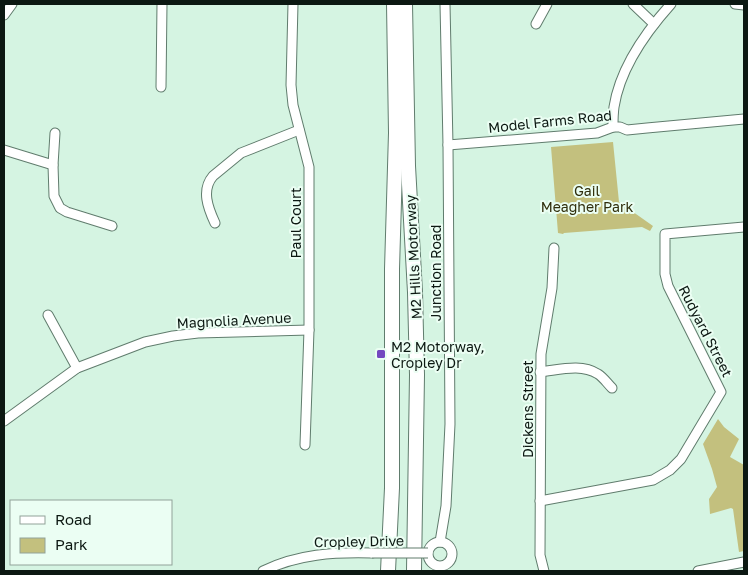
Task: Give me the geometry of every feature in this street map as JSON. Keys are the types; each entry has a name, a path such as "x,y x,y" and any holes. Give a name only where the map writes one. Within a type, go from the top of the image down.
{"highway":[{"name":"M2 Hills Motorway","path":"388,571 392,488 392,269 396,133 394,4"},
{"name":"M2 Hills Motorway","path":"405,4 408,166 416,292 417,366 414,571"}],"street":[{"path":"4,15 12,4"},
{"path":"162,4 162,87"},
{"name":"Paul Court","path":"293,4 291,85 293,105 309,167 309,330 305,445"},
{"name":"Junction Road","path":"440,542 446,506 450,424 445,4"},
{"path":"536,24 547,4"},
{"path":"633,4 654,24"},
{"path":"613,127 614,106 619,88 639,44 671,4"},
{"path":"735,4 744,5"},
{"name":"Model Farms Road","path":"448,145 597,133 613,127 633,130 744,119"},
{"path":"214,223 208,206 206,189 209,180 241,153 299,130"},
{"path":"54,133 54,196 60,208 112,226"},
{"path":"4,150 53,165"},
{"name":"Rudyard Street","path":"540,501 653,480 670,470 681,460 721,392 668,286 665,274 665,234 744,227"},
{"name":"Dickens Street","path":"544,571 540,554 540,354 552,288 554,248"},
{"path":"48,316 77,368"},
{"name":"Magnolia Avenue","path":"4,421 77,368 146,342 198,333 309,330"},
{"path":"540,372 580,367 600,375 612,388"},
{"path":"444,542 450,547 452,554 449,562 440,569 430,561 428,553 432,544 444,542"},
{"name":"Cropley Drive","path":"263,571 309,556 334,553 428,553"},
{"path":"698,571 744,562"}],"green space":[{"name":"Gail Meagher Park","path":"613,142 619,202 653,226 650,231 642,227 558,233 551,147"},
{"path":"718,419 724,427 739,439 730,457 744,465 744,551 739,552 733,509 710,514 709,499 717,487 703,444"}],"place":[{"name":"M2 Motorway, Cropley Dr","path":"381,354"}]}
